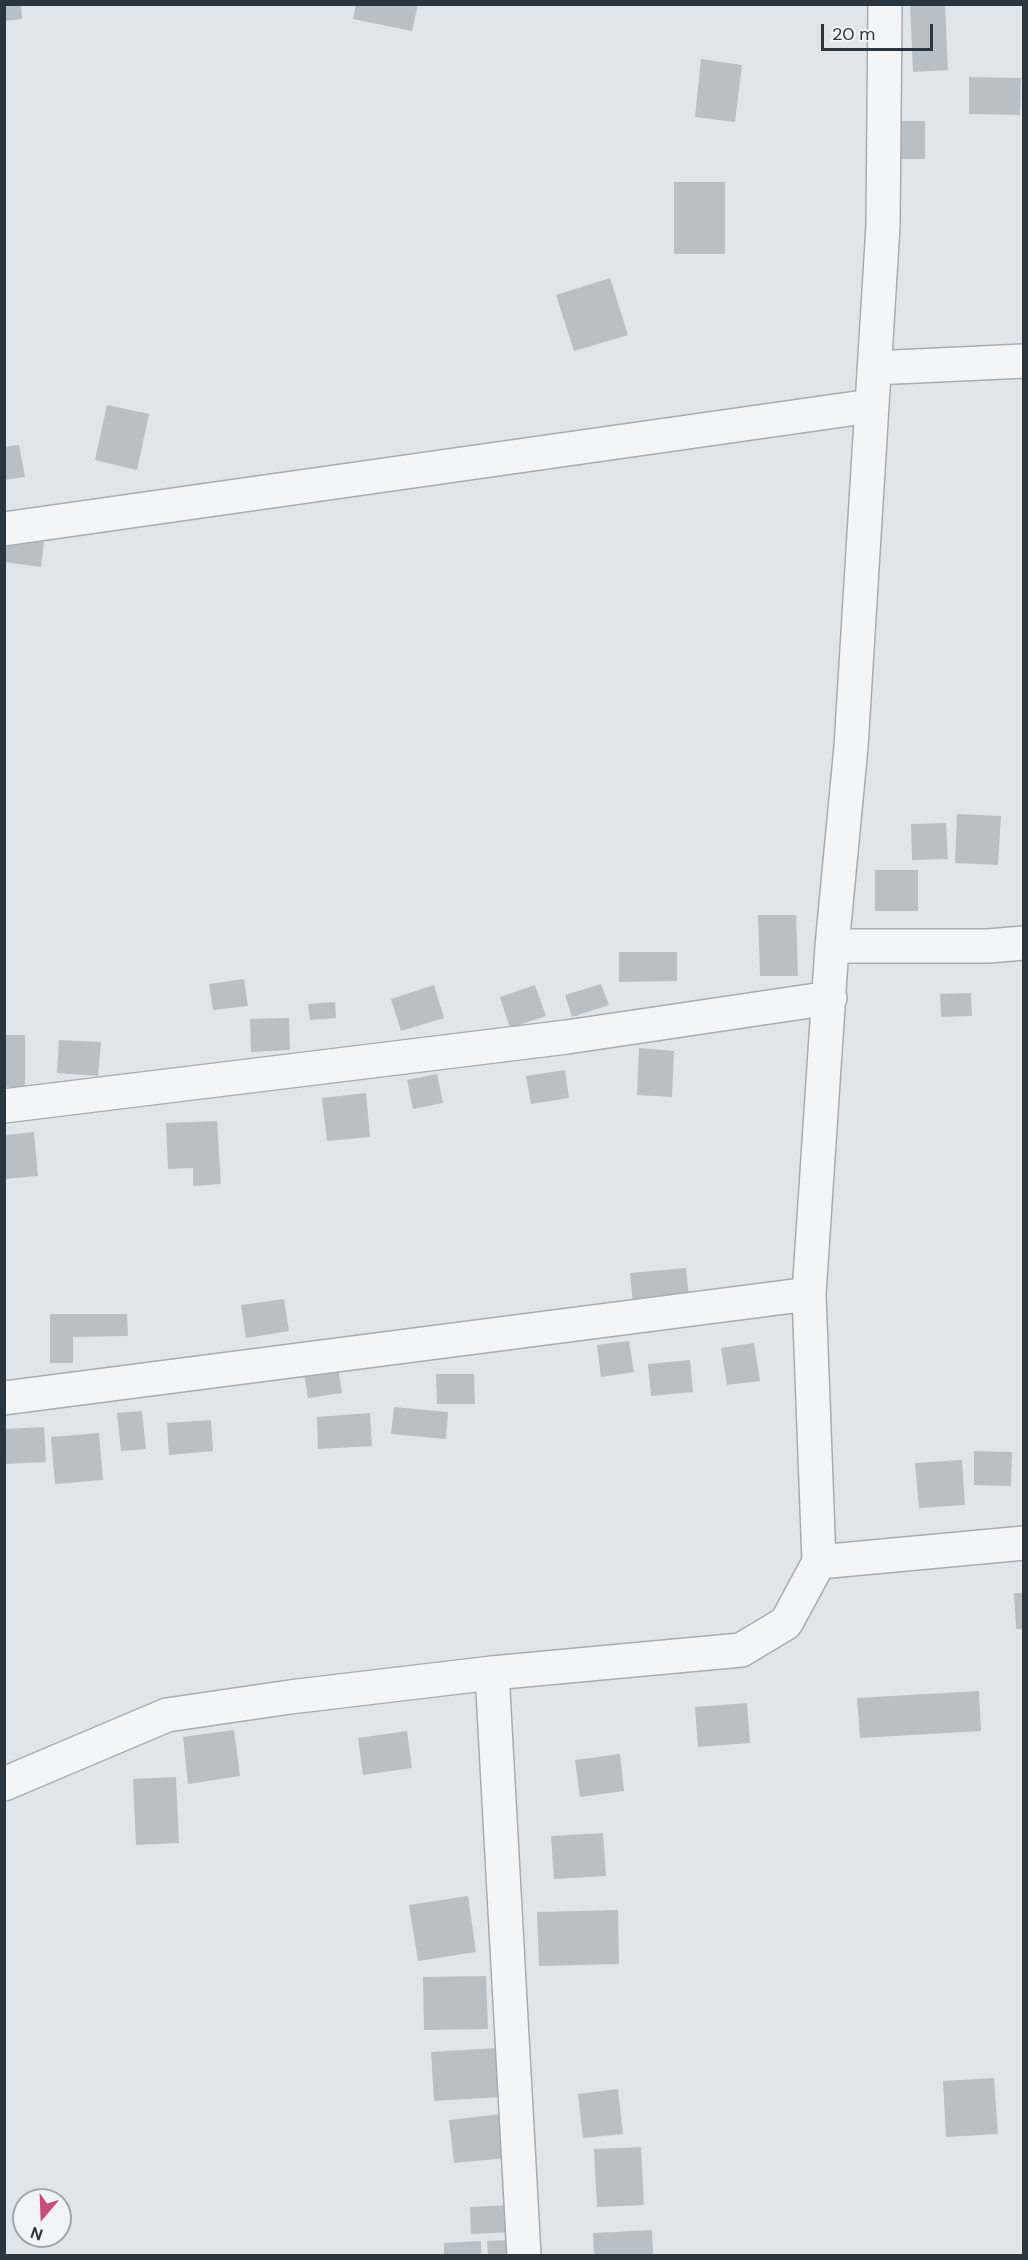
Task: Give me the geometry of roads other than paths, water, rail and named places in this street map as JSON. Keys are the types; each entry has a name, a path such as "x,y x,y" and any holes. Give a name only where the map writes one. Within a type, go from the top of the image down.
{"street":[{"path":"4,1784 167,1715 290,1697 492,1673 741,1650 786,1623 819,1563 809,1294 832,946 851,747 883,226 885,4"},
{"path":"874,368 1023,361"},
{"path":"4,529 871,406"},
{"path":"832,946 1023,943"},
{"path":"4,1106 567,1037 830,998"},
{"path":"4,1398 809,1294"},
{"path":"819,1563 1023,1544"},
{"path":"492,1673 524,2256"}]}
